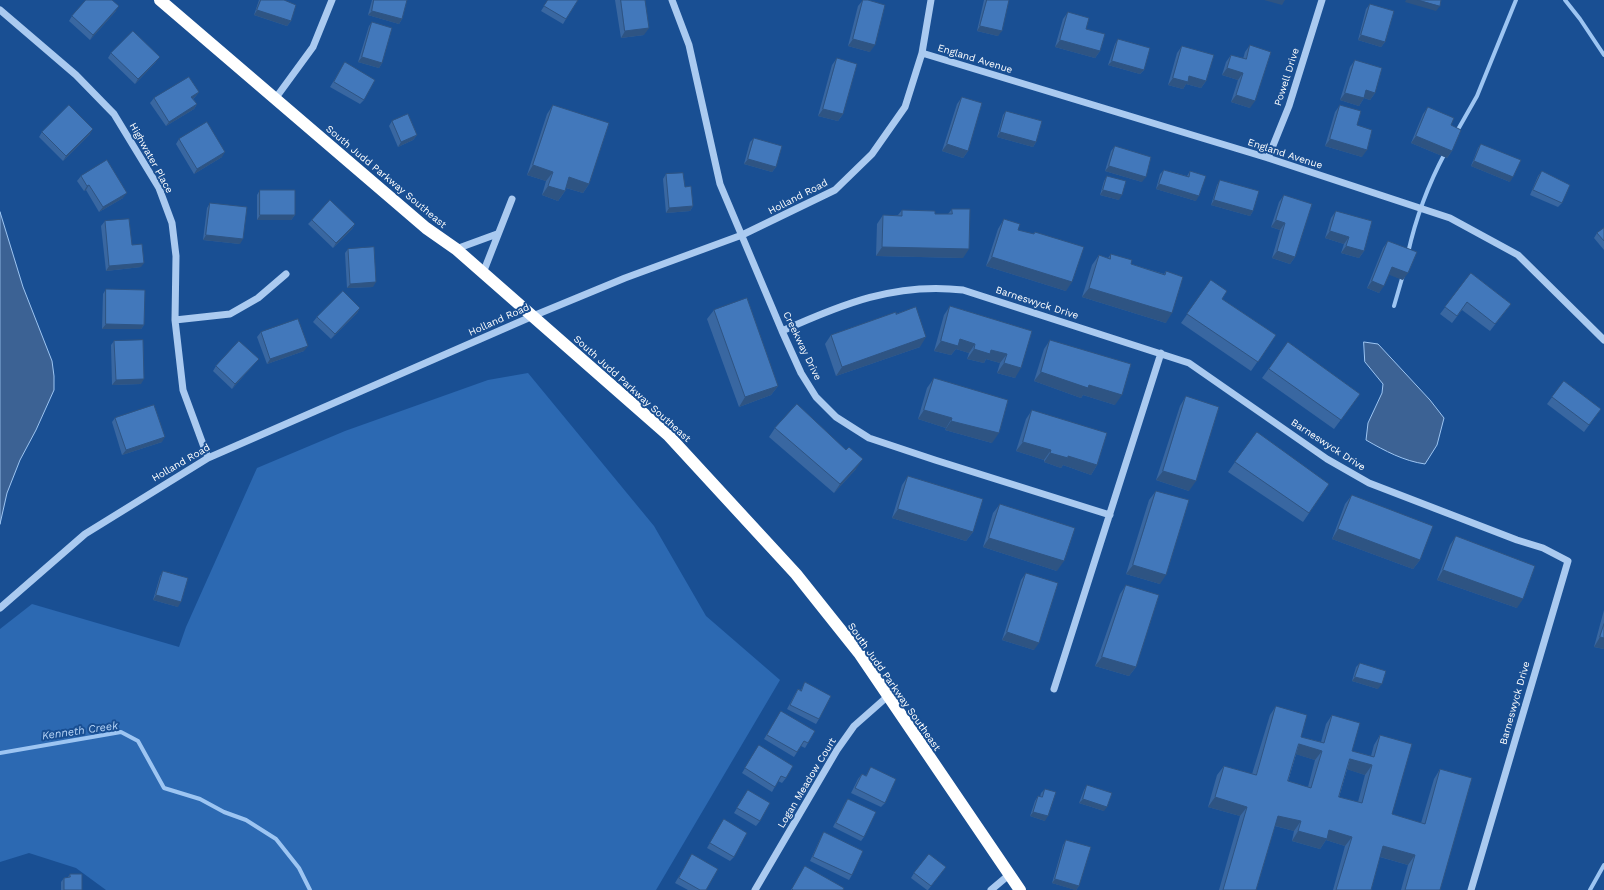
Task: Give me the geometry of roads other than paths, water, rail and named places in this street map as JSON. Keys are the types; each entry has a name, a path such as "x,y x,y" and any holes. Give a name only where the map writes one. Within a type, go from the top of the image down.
{"highway":[{"name":"South Judd Parkway Southeast","path":"160,0 426,228 456,249 668,435 796,574 859,653 1020,890"}],"street":[{"path":"275,99 313,48 332,0"},
{"name":"Creekway Drive","path":"672,0 689,45 720,184 782,331 802,373 816,397 836,417 870,438 1110,515"},
{"name":"Holland Road","path":"0,608 85,534 208,458 532,316 625,278 742,235 836,190 866,159 904,107 922,53 931,0"},
{"name":"Powell Drive","path":"1268,158 1289,106 1322,0"},
{"name":"Highwater Place","path":"0,10 76,75 114,114 159,188 172,223 176,256 175,320 183,390 208,458"},
{"name":"England Avenue","path":"922,53 1268,158 1450,218 1518,255 1604,340"},
{"path":"483,273 512,199"},
{"path":"456,249 497,234"},
{"path":"175,320 230,314 258,298 286,274"},
{"name":"Barneswyck Drive","path":"782,331 849,302 893,291 938,287 963,290 1189,363 1327,458 1369,483 1543,548 1568,561 1471,890"},
{"path":"1054,689 1161,353"},
{"name":"Logan Meadow Court","path":"755,890 837,750 854,726 888,696"},
{"path":"992,890 1010,874"}],"waterway":[{"path":"1456,133 1477,96 1516,0"},
{"path":"1565,0 1580,19 1604,55"},
{"path":"1408,253 1423,202 1445,153"},
{"path":"1394,306 1403,275"},
{"name":"Kenneth Creek","path":"0,753 121,732 138,741 164,788 200,799 224,812 246,820 276,839 299,868 310,890"},
{"path":"1590,890 1604,865"}]}
